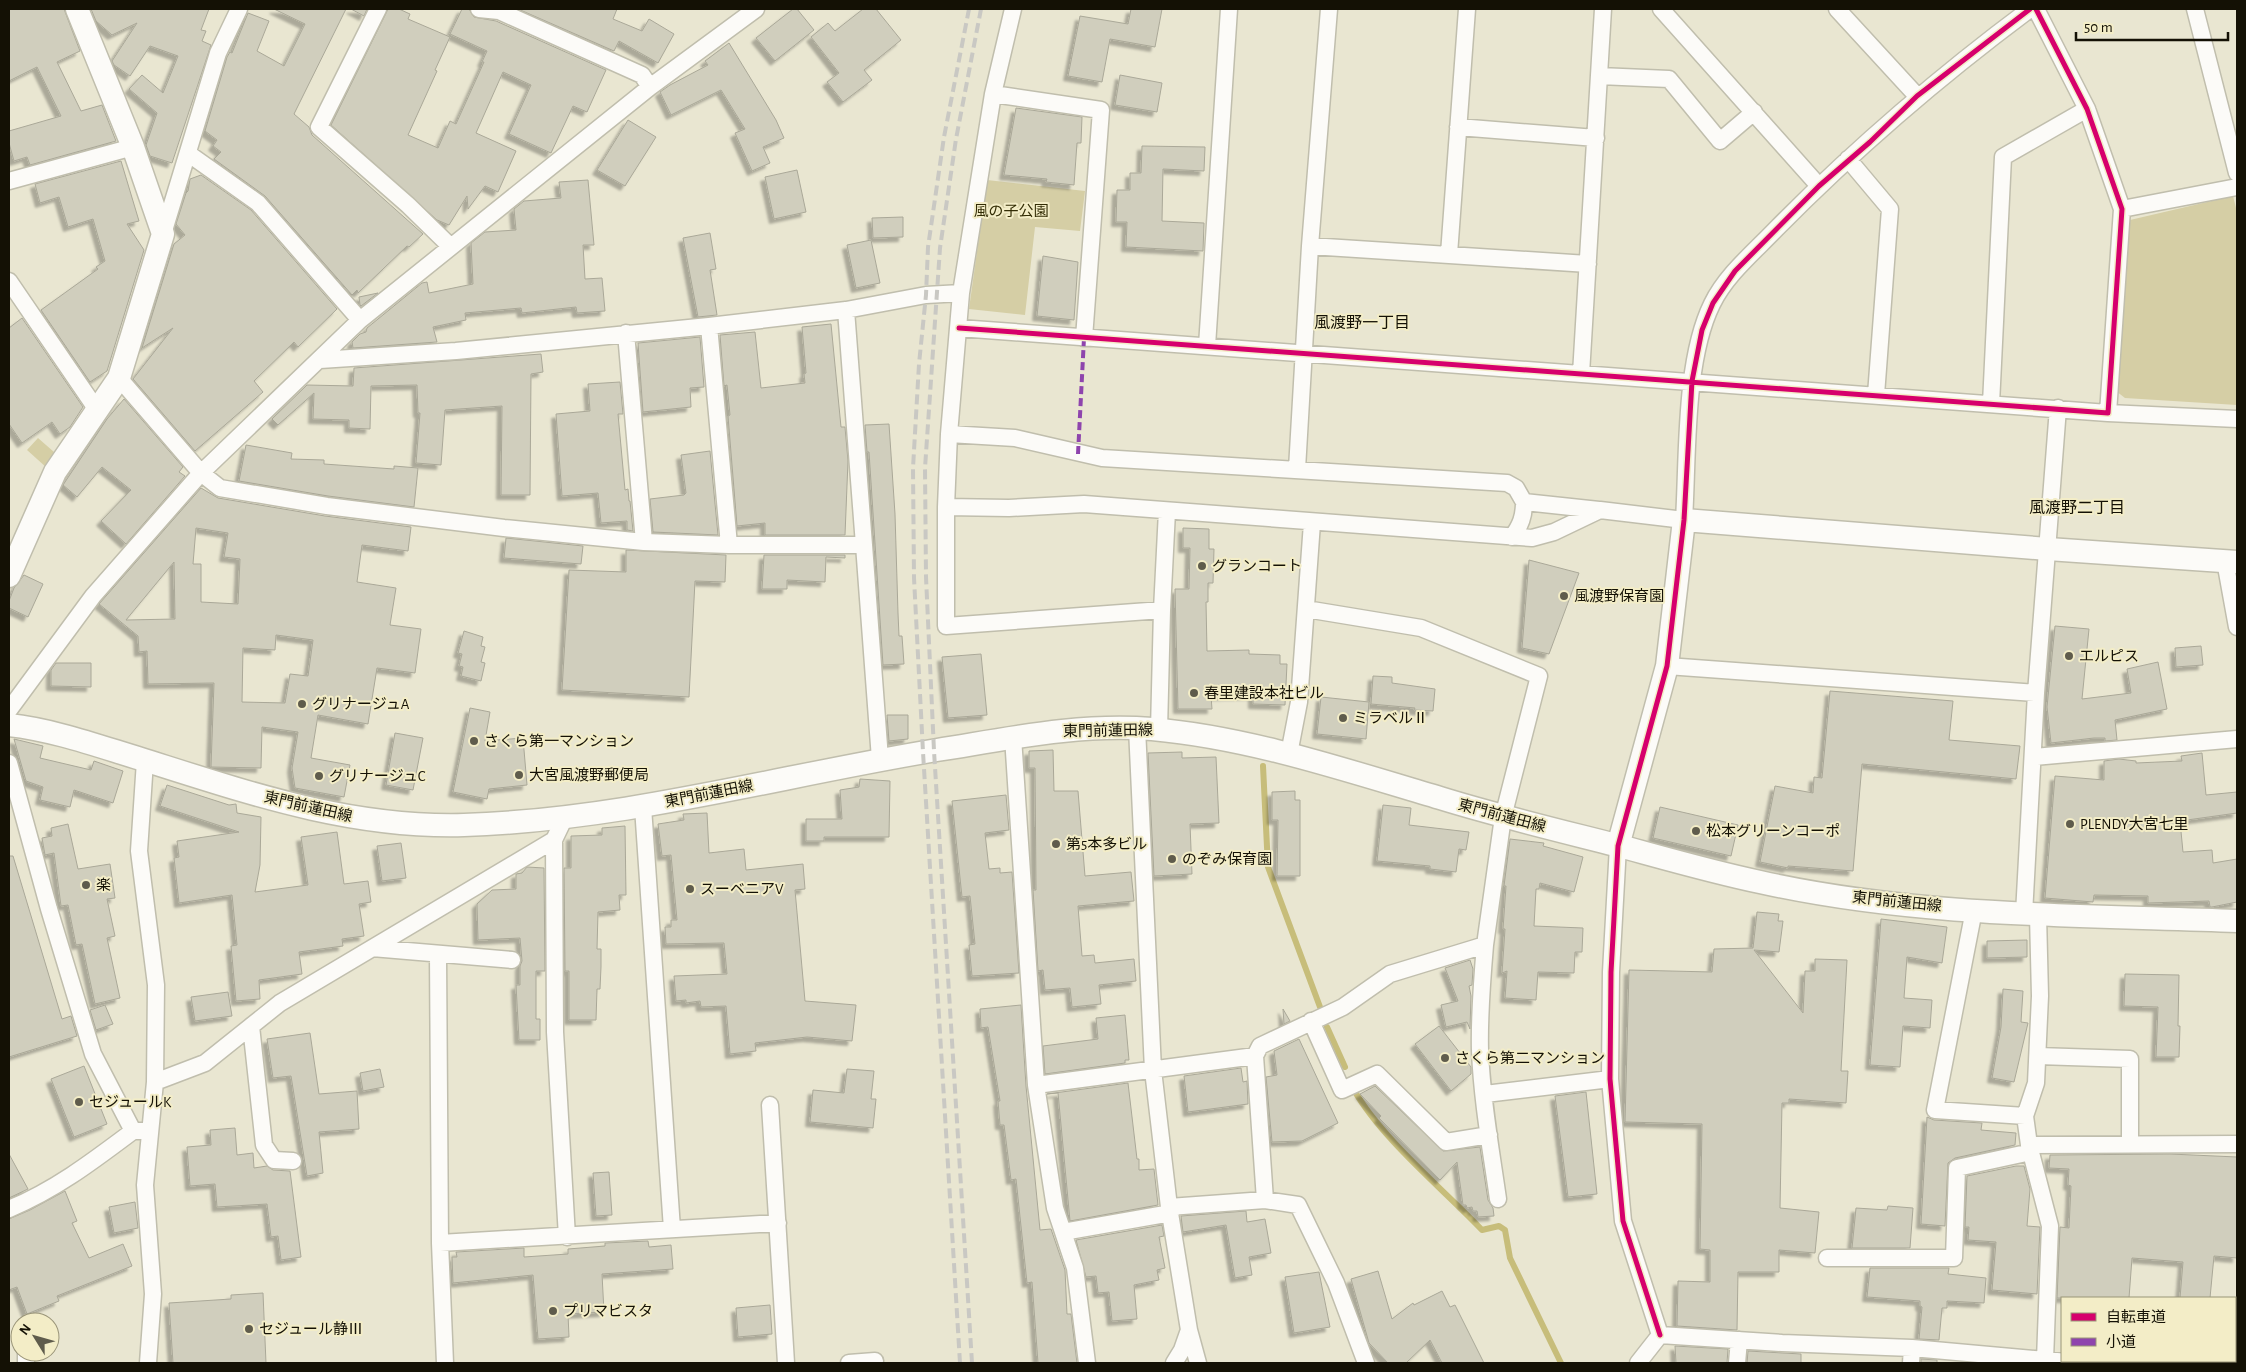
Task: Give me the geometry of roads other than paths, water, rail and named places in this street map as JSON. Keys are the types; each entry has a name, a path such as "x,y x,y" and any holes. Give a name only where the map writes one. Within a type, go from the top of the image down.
{"main road":[{"path":"9,576 55,472 118,378 163,234 133,147 77,9"},
{"path":"1618,846 1667,666 1684,520 2231,562"},
{"name":"東門前蓮田線","path":"9,725 47,731 303,808 382,822 462,825 565,817 643,807 880,759 1013,737 1137,728 1160,730 1211,737 1288,754 1503,817 1687,865 1812,893 2031,914 2237,921"}],"street":[{"path":"163,234 189,154 218,53 239,9"},
{"path":"378,9 318,127 408,205 450,246"},
{"path":"479,9 499,11 642,75 650,87"},
{"path":"9,710 93,596 201,473 360,320 650,87 756,9"},
{"path":"1014,9 993,94 961,293 949,434 946,506 946,626 1162,610"},
{"path":"1207,346 1229,9"},
{"path":"1297,469 1310,246 1329,9"},
{"path":"1448,254 1467,9"},
{"path":"1581,374 1603,9"},
{"path":"1661,9 1819,186"},
{"path":"1837,9 1917,96"},
{"path":"1524,502 1684,520 1692,381 1702,330 1712,303 1735,272 1848,159 1870,142 1917,96 2030,9"},
{"path":"2036,9 2087,109 2122,209 2108,412"},
{"path":"2195,9 2237,173"},
{"path":"1599,76 1669,79 1720,141 1754,112"},
{"path":"993,94 1101,110 1084,338"},
{"path":"1991,404 2003,157 2087,109"},
{"path":"1458,127 1596,138"},
{"path":"9,182 133,147"},
{"path":"189,154 258,203 360,320"},
{"path":"1848,159 1890,209 1876,395"},
{"path":"2122,209 2237,187"},
{"path":"1310,246 1588,264"},
{"path":"9,281 97,410"},
{"path":"320,360 456,351 709,326 846,310 926,295 961,293"},
{"path":"846,310 880,759"},
{"path":"709,326 729,545"},
{"path":"959,328 1991,404 2237,418"},
{"path":"626,333 644,542"},
{"path":"118,378 201,473 220,488 326,506 644,542 729,545 864,545"},
{"path":"2045,1360 2050,1226 2030,1149 2025,1116 2036,1083 2038,1056 2040,996 2031,914 2034,757 2036,693 2058,408"},
{"path":"949,434 1014,438 1102,458 1507,483 1516,488 1524,502 1524,517 1512,537"},
{"path":"946,506 1009,508 1084,504 1312,523 1532,538 1554,532 1600,510"},
{"path":"1160,730 1166,510"},
{"path":"1288,754 1299,702 1312,523"},
{"path":"2231,562 2237,627"},
{"path":"1306,609 1421,628 1539,676 1503,817 1481,984 1480,1053 1498,1199"},
{"path":"1667,666 2036,693"},
{"path":"1137,728 1153,1070 1170,1210 1189,1330 1198,1363"},
{"path":"1013,737 1036,1085 1055,1208 1076,1268 1087,1363"},
{"path":"2034,757 2237,739"},
{"path":"145,761 139,851 156,985 155,1082 145,1185 153,1294 148,1363"},
{"path":"9,763 49,909 93,1054 134,1131"},
{"path":"643,807 672,1230"},
{"path":"565,817 554,840 555,1032 567,1237"},
{"path":"155,1082 205,1063 280,1003 554,840"},
{"path":"1618,846 1611,972 1610,1079 1623,1221 1660,1335"},
{"path":"1974,910 1935,1110 2025,1116"},
{"path":"1265,1200 1255,1056 1260,1046 1343,1007 1390,974 1485,945"},
{"path":"372,948 512,960"},
{"path":"438,955 440,1243 445,1363"},
{"path":"1311,1022 1342,1090 1377,1074 1446,1142 1489,1135"},
{"path":"251,1026 264,1145 274,1160 293,1161"},
{"path":"1036,1085 1255,1056"},
{"path":"2038,1056 2130,1059 2130,1144"},
{"path":"1485,1094 1610,1079"},
{"path":"770,1105 786,1363"},
{"path":"9,1210 70,1178 134,1131 151,1131"},
{"path":"1827,1258 1954,1258 1957,1168 2030,1149 2130,1144 2237,1144"},
{"path":"1063,1232 1170,1210 1265,1200 1298,1205 1336,1282 1364,1363"},
{"path":"440,1243 567,1237 778,1223"},
{"path":"1174,1363 1182,1350 1189,1330"},
{"path":"1660,1335 1912,1355 2061,1361"},
{"path":"1638,1363 1660,1335"},
{"path":"1737,1363 1739,1340"},
{"path":"849,1363 875,1362"}],"waterway":[{"path":"1263,766 1268,867 1320,1007"},
{"path":"1327,1027 1345,1067"},
{"path":"1354,1090 1380,1127 1396,1145 1482,1230 1499,1226 1505,1230 1510,1258 1561,1363"}],"railway":[{"path":"960,1363 923,752 914,578 913,468 928,247 944,137 969,9"},
{"path":"972,1363 934,751 926,577 925,468 940,248 956,139 981,9"}],"place":[{"name":"グランコート","path":"1202,566"},
{"name":"風渡野保育園","path":"1564,596"},
{"name":"エルピス","path":"2069,656"},
{"name":"春里建設本社ビル","path":"1194,693"},
{"name":"グリナージュA","path":"302,704"},
{"name":"ミラベルⅡ","path":"1343,718"},
{"name":"さくら第一マンション","path":"474,741"},
{"name":"大宮風渡野郵便局","path":"519,775"},
{"name":"グリナージュC","path":"319,776"},
{"name":"PLENDY大宮七里","path":"2070,824"},
{"name":"松本グリーンコーポ","path":"1696,831"},
{"name":"第5本多ビル","path":"1056,844"},
{"name":"のぞみ保育園","path":"1172,859"},
{"name":"楽","path":"86,885"},
{"name":"スーベニアV","path":"690,889"},
{"name":"さくら第二マンション","path":"1445,1058"},
{"name":"セジュールK","path":"79,1102"},
{"name":"プリマビスタ","path":"553,1311"},
{"name":"セジュール静Ⅲ","path":"249,1329"}],"district":[{"name":"風渡野一丁目","path":"1362,323"},
{"name":"風渡野二丁目","path":"2077,508"}],"park label":[{"name":"風の子公園","path":"1011,211"}]}
